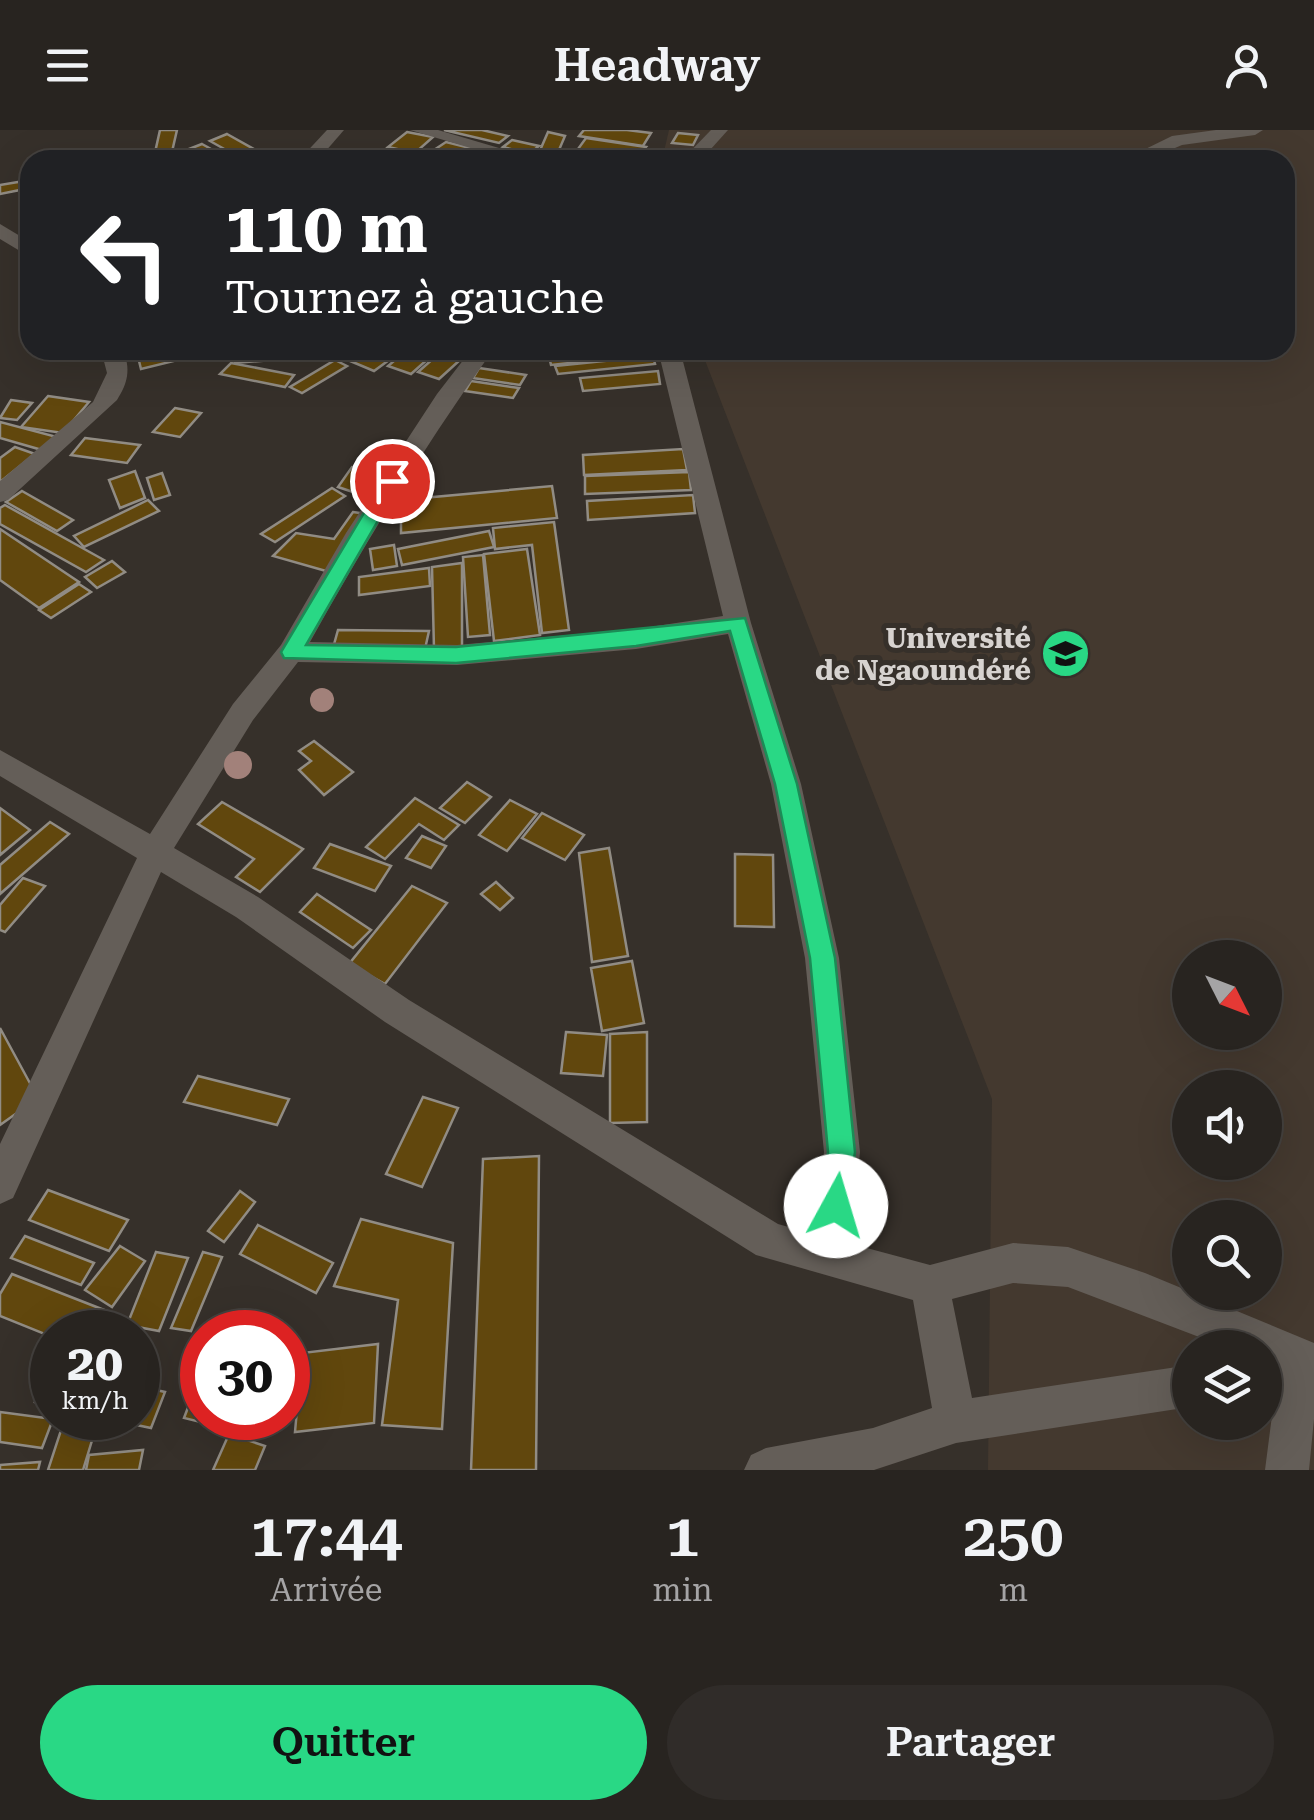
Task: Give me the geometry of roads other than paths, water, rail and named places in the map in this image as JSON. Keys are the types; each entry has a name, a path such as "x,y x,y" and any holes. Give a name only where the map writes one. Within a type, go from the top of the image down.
{"street":[{"path":"317,150 336,130"},
{"path":"418,130 493,150"},
{"path":"701,150 720,130"},
{"path":"1155,150 1178,140 1255,130"},
{"path":"0,230 20,251"},
{"path":"0,494 102,407 119,373 115,360"},
{"path":"0,1185 154,854 242,712 291,652 365,523 474,360"},
{"path":"672,360 738,623 786,784 822,958 842,1152 836,1206 807,1252"},
{"path":"291,652 456,655 636,639 738,623"},
{"path":"0,762 247,907 397,1011 770,1242 930,1285 1013,1263 1068,1267 1145,1292 1298,1362 1287,1470"},
{"path":"930,1285 956,1422"},
{"path":"766,1470 873,1449 956,1422 1172,1389"}],"place":[{"name":"Université de Ngaoundéré","path":"1066,654"}]}
